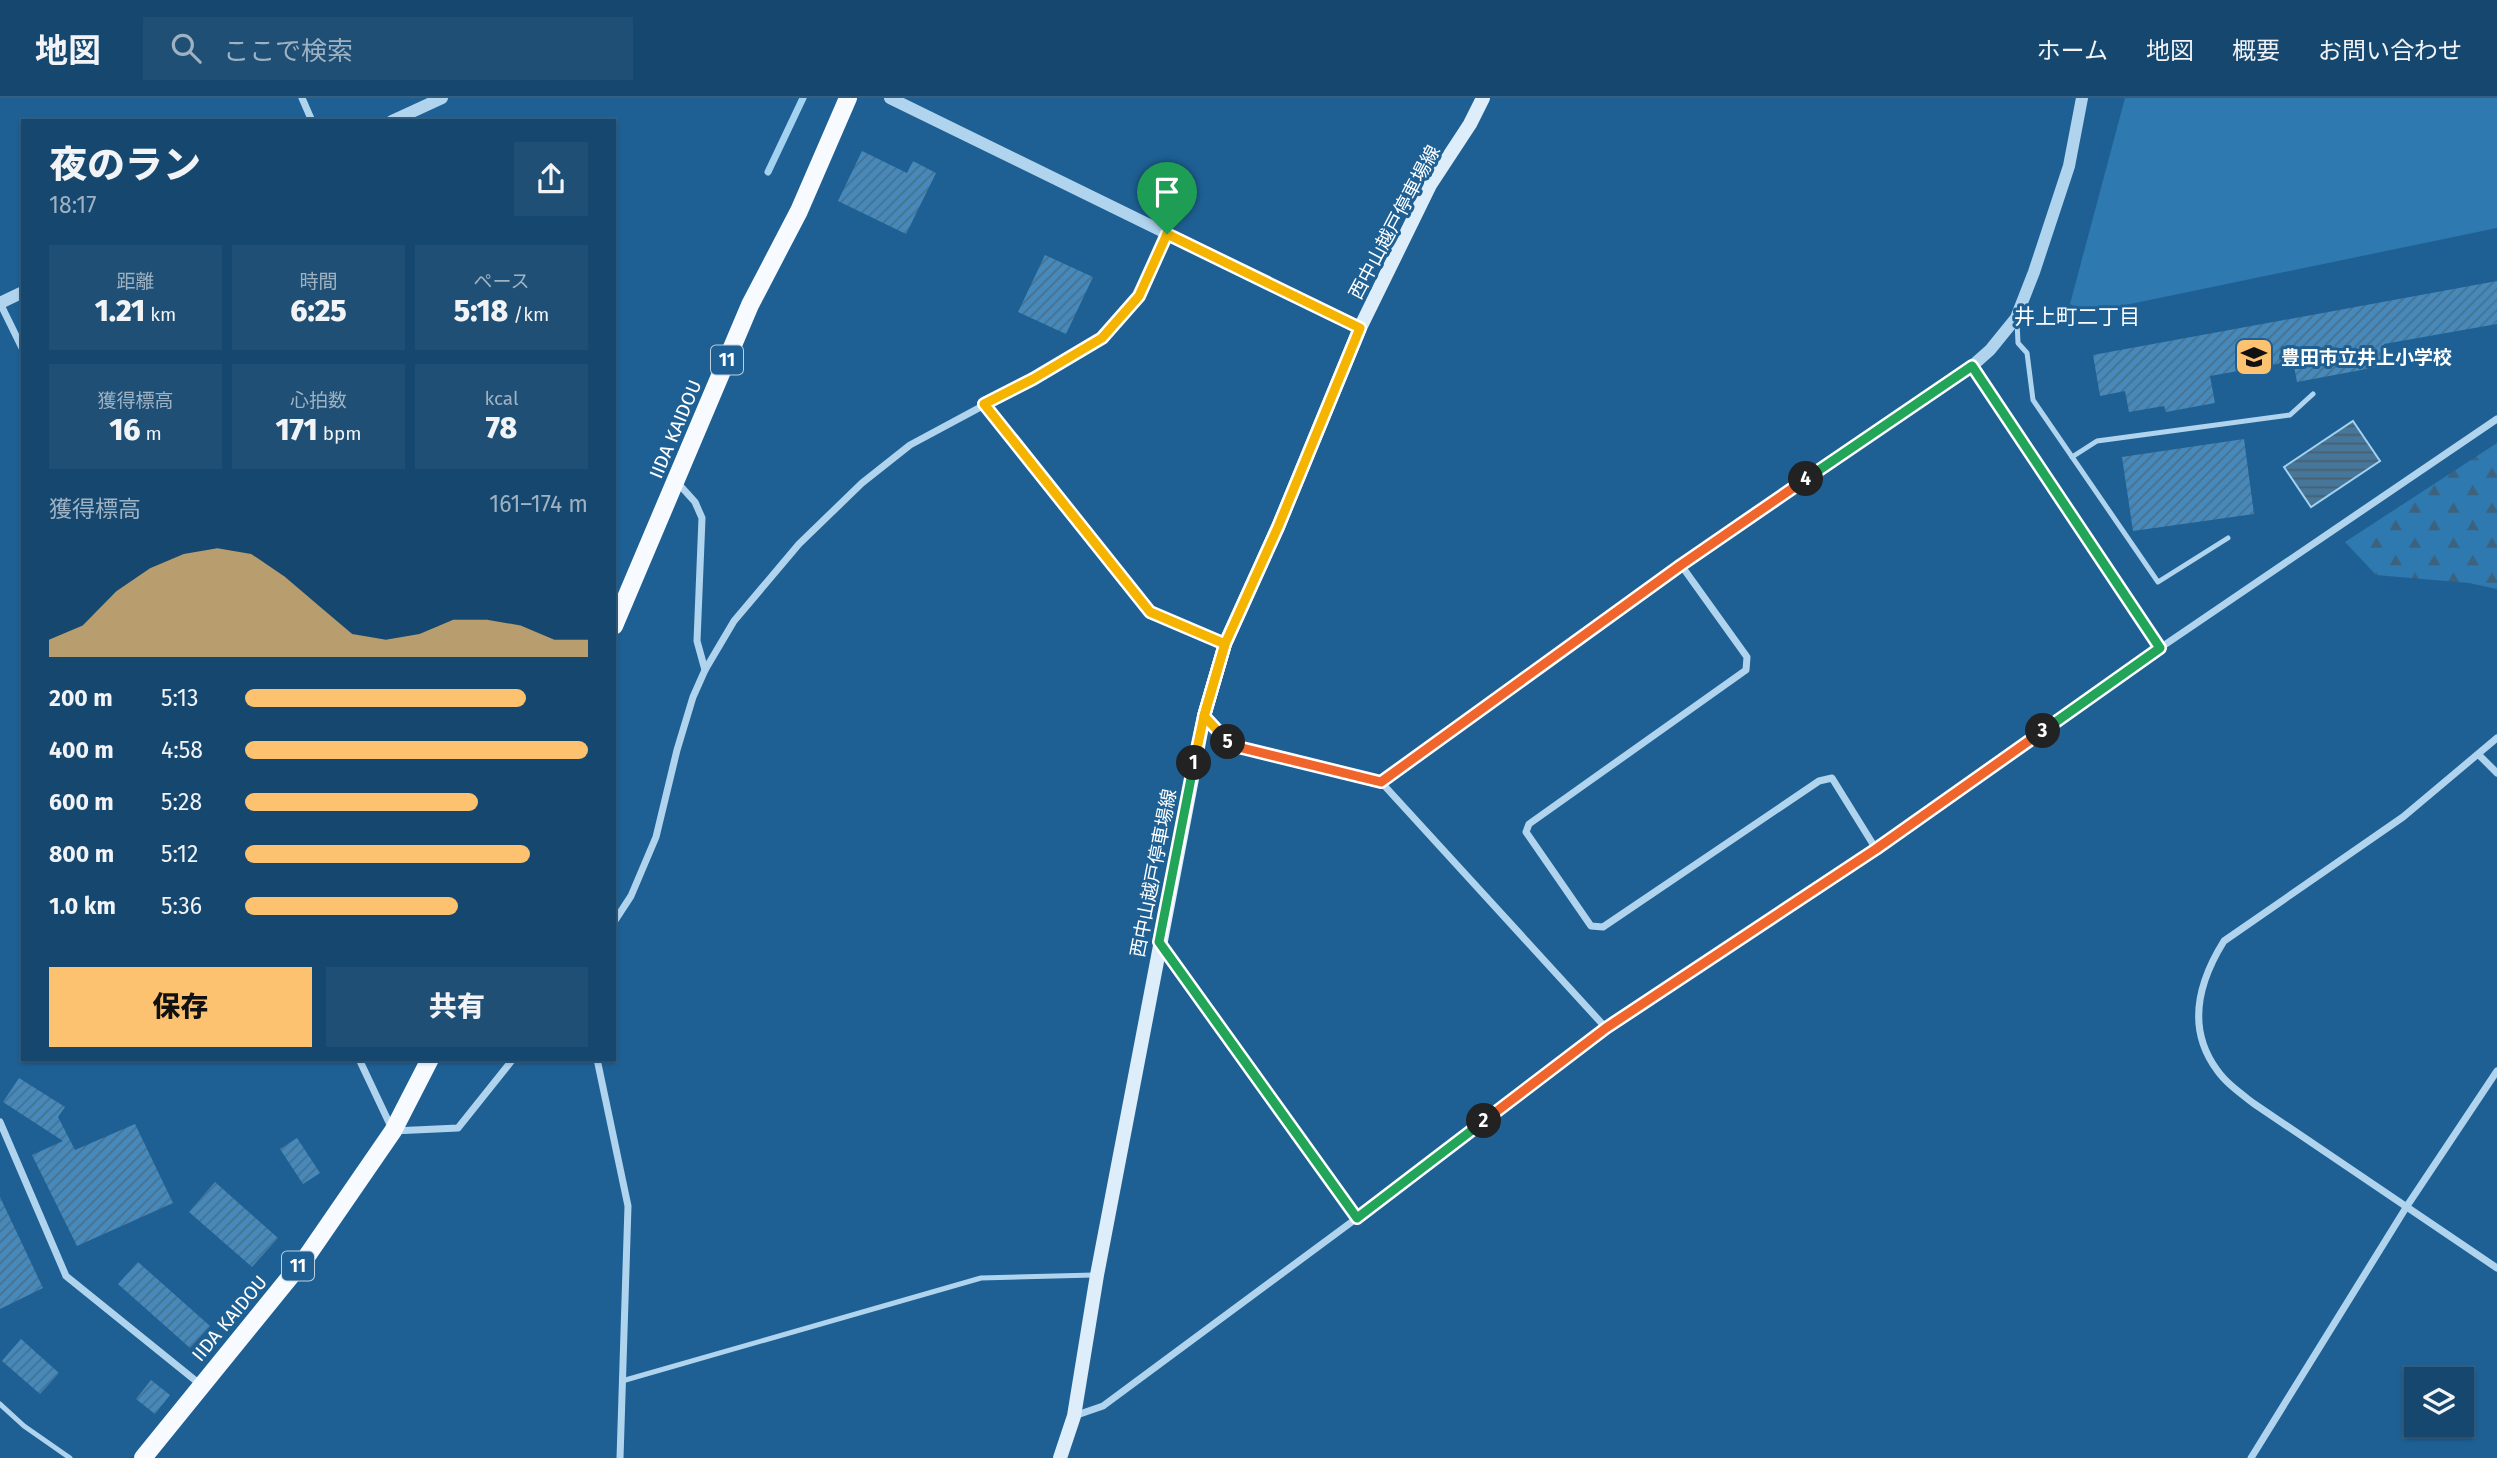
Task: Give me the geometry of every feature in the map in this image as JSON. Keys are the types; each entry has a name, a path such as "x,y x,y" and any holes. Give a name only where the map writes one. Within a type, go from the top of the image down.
{"main road":[{"name":"IIDA KAIDOU","path":"616,621 750,305 799,211 848,98"},
{"name":"西中山越戸停車場線","path":"1060,1458 1074,1416 1097,1275 1204,716 1225,644 1278,527 1360,328 1430,185 1483,98"},
{"name":"IIDA KAIDOU","path":"143,1458 307,1256 393,1130 429,1061"}],"street":[{"path":"302,98 311,119"},
{"path":"396,119 442,98"},
{"path":"890,98 1360,328"},
{"path":"1381,782 1681,565 1972,366 1990,349 2017,318 2034,272 2069,166 2082,98"},
{"path":"616,919 631,896 656,836 693,698 705,670 734,621 783,562 862,483 911,445 1102,338 1139,296 1167,234"},
{"path":"21,293 0,303 21,346"},
{"path":"1972,366 2160,648"},
{"path":"984,404 1150,612 1225,644"},
{"path":"1074,1416 1102,1406 1357,1218 1606,1028 1876,849 2160,648 2497,419"},
{"path":"675,480 695,502 702,518 697,641 705,670"},
{"path":"1681,565 1747,657 1746,670 1529,824 1526,832 1591,926 1603,927 1819,781 1832,778 1876,849"},
{"path":"1204,716 1230,745 1381,782 1606,1028"},
{"path":"2497,738 2403,817 2224,941 2210,966 2199,998 2200,1028 2204,1044 2209,1059 2226,1080 2253,1103 2497,1268"},
{"path":"2479,755 2497,773"},
{"path":"360,1061 393,1130 458,1128 511,1061"},
{"path":"597,1061 628,1206 620,1458"},
{"path":"2251,1458 2407,1206 2494,1083 2497,1071"},
{"path":"0,1122 66,1276 201,1385"}],"lane":[{"path":"2017,318 2018,343 2027,353 2033,400 2158,582 2228,538"},
{"path":"2072,457 2097,442 2290,415 2313,394"},
{"path":"1159,942 1357,1218"},
{"path":"622,1381 981,1278 1097,1275"},
{"path":"0,1404 24,1426 70,1458"}],"green space":[{"path":"2125,98 2497,98 2497,228 2087,313 2070,304"},
{"path":"2497,443 2497,589 2469,583 2376,575 2345,542"}],"shaded area":[{"path":"2353,421 2380,461 2311,507 2284,467"}],"building":[{"path":"862,151 907,173 913,161 936,173 906,234 838,201"},
{"path":"1045,255 1093,277 1066,334 1018,312"},
{"path":"2497,281 2497,324 2384,344 2388,365 2297,382 2293,361 2210,376 2215,403 2166,412 2164,406 2129,412 2125,391 2100,396 2093,355"},
{"path":"2244,439 2254,514 2133,531 2122,457"},
{"path":"19,1078 65,1107 58,1117 75,1150 135,1124 173,1203 77,1246 32,1155 63,1141 3,1102"},
{"path":"297,1138 320,1173 303,1184 280,1149"},
{"path":"215,1182 278,1238 252,1267 189,1212"},
{"path":"0,1197 43,1288 0,1309"},
{"path":"138,1262 210,1326 190,1348 118,1284"},
{"path":"21,1339 59,1373 40,1394 2,1361"},
{"path":"151,1380 170,1395 155,1414 136,1399"}],"waterway":[{"path":"768,172 803,98"}],"place":[{"name":"豊田市立井上小学校","path":"2254,357"}],"district":[{"name":"井上町二丁目","path":"2077,317"}],"route":[{"path":"1167,234 1139,296 1102,338 1033,379 984,404 1150,612 1225,644 1204,716 1230,745 1381,782 1681,565 1972,366 2160,648 1876,849 1606,1028 1357,1218 1159,942 1204,716 1225,644 1278,527 1360,328 1167,234"}]}
